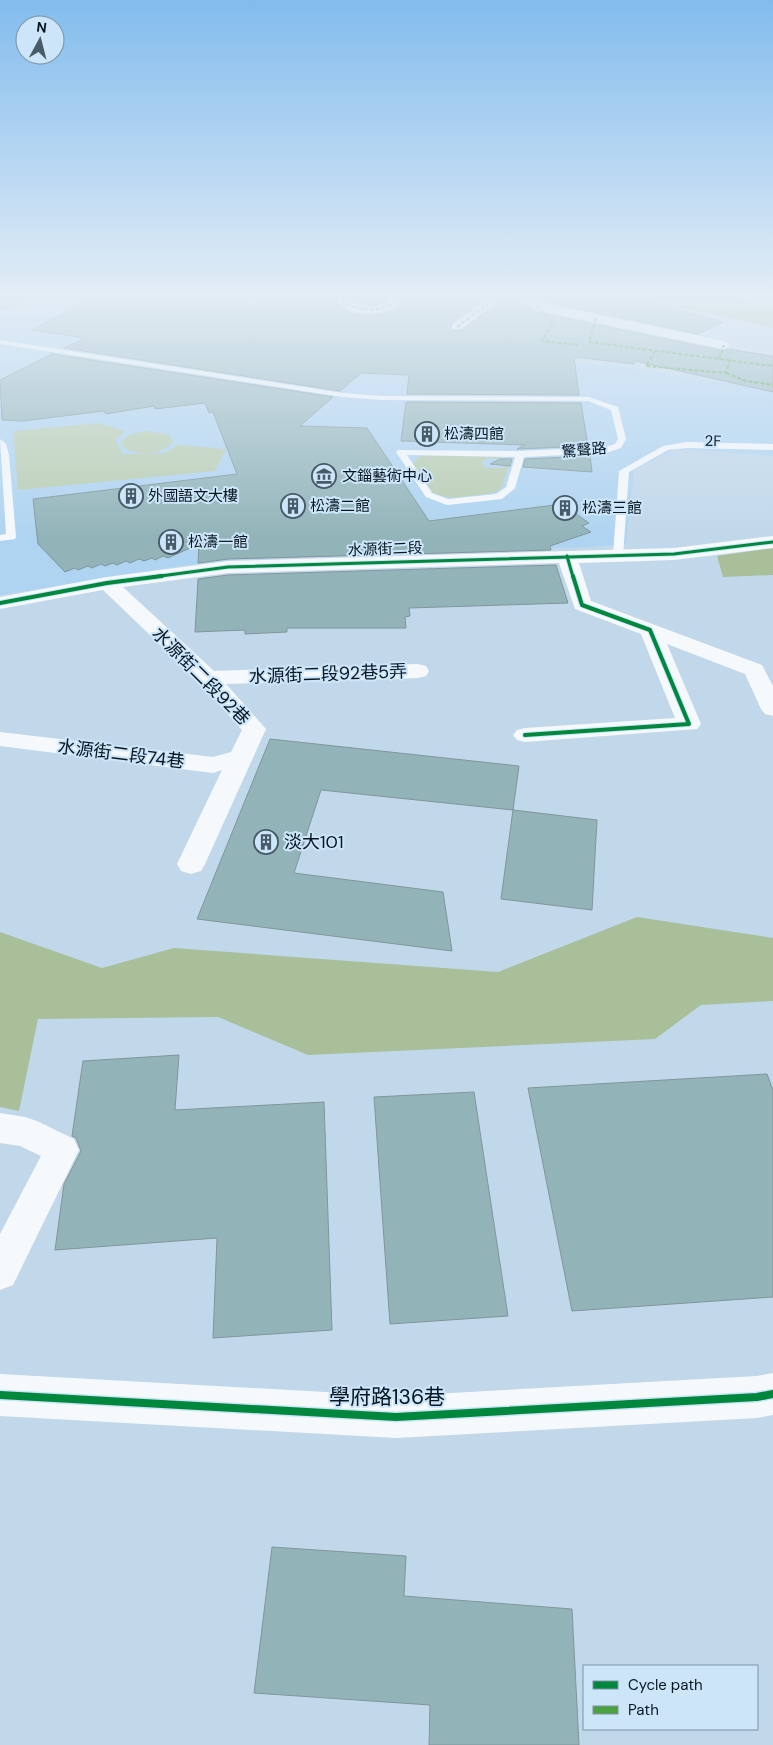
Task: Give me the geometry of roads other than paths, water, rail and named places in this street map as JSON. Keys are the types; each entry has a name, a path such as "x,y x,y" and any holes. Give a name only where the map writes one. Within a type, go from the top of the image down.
{"street":[{"name":"水源街二段","path":"0,603 107,583 228,567 674,554 773,542"},
{"path":"567,556 582,605 754,670 773,709"},
{"name":"水源街二段92巷","path":"107,583 208,678 254,729 191,864"},
{"path":"525,735 689,724 650,630"},
{"name":"水源街二段92巷5弄","path":"208,678 418,671"},
{"name":"水源街二段74巷","path":"0,739 213,765 241,757"},
{"path":"0,1128 25,1132 62,1150 0,1272"},
{"name":"學府路136巷","path":"0,1395 396,1418 757,1398 773,1394"}],"lane":[{"name":"驚聲路","path":"210,374 343,395 381,398 590,399 615,409 622,439 618,446 606,450 520,454 401,452 429,495 447,502 499,497 510,488 520,454"},
{"path":"618,556 624,471 682,440 695,437"},
{"name":"2F","path":"682,440 741,442 740,438"},
{"path":"0,442 4,455 11,537 0,538"},
{"path":"666,448 687,445 773,447"}],"place":[{"name":"松濤四館","path":"427,434"},
{"name":"文錙藝術中心","path":"324,476"},
{"name":"外國語文大樓","path":"131,496"},
{"name":"松濤二館","path":"293,506"},
{"name":"松濤三館","path":"565,508"},
{"name":"松濤一館","path":"171,542"},
{"name":"淡大101","path":"266,842"}]}
